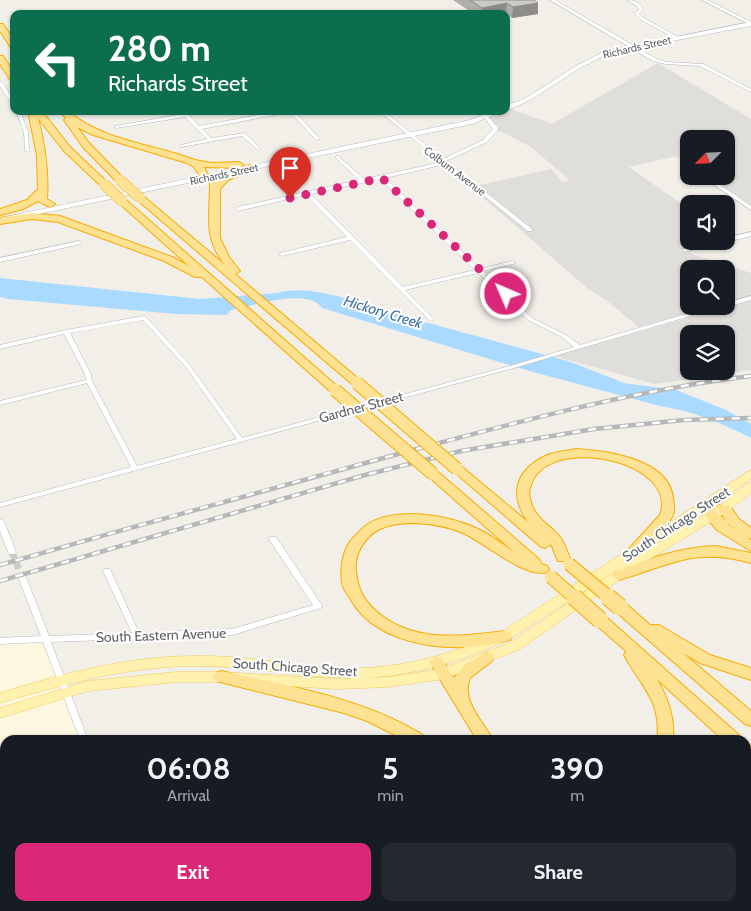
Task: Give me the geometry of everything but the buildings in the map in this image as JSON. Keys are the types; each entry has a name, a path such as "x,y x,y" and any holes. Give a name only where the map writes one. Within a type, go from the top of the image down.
{"highway":[{"path":"0,26 10,40"},
{"path":"0,58 10,73"},
{"path":"33,115 40,141 44,188 42,200 52,207 53,214 60,219"},
{"path":"40,115 67,149 216,285 600,620 728,735"},
{"path":"65,115 86,145 140,198 751,720"},
{"path":"67,115 78,124 96,133 190,161 211,166 239,165"},
{"path":"190,161 215,182 212,232 216,245 226,262 238,275 240,282"},
{"path":"215,189 225,178 250,168"},
{"path":"0,213 27,204 36,198 44,188"},
{"path":"0,221 32,216 60,219 168,259 216,285"},
{"path":"566,561 558,543 537,525 532,518 524,503 523,488 528,476 539,465 555,457 574,454 611,456 631,462 646,470 661,483 667,495 668,510 661,524 645,537 632,553"},
{"path":"724,508 734,522 751,534"},
{"path":"707,511 722,527 751,546"},
{"path":"505,636 452,641 422,639 397,632 377,621 361,607 351,591 346,575 348,558 355,543 367,531 395,520 411,518 436,520 484,538 513,558 546,573"},
{"path":"619,575 675,554 696,551 724,552 751,558"},
{"path":"624,610 705,659 751,674"},
{"path":"618,636 650,681 664,715 665,735"},
{"path":"464,707 460,691 460,682 463,675 468,669 487,658"},
{"path":"440,668 483,735"},
{"path":"221,676 334,704 390,725 409,735"}],"main road":[{"name":"South Chicago Street","path":"0,713 63,685 88,686 177,676 221,676 337,684 388,682 487,658 516,646 619,575 707,511 751,474"},
{"name":"South Chicago Street","path":"0,698 63,685 136,665 179,661 338,673 440,668 505,636 632,553 707,511 724,508 751,488"}],"street":[{"path":"553,0 655,60 666,63 701,65 751,91"},
{"path":"629,0 639,6 640,9 637,14 677,38"},
{"path":"704,0 751,24"},
{"name":"Richards Street","path":"510,107 592,58 607,52 751,24"},
{"path":"0,83 10,98"},
{"path":"510,104 515,105"},
{"path":"20,115 26,132 28,152"},
{"path":"116,128 175,115"},
{"path":"186,115 210,140"},
{"path":"198,128 268,115"},
{"path":"294,115 318,139"},
{"name":"Colburn Avenue","path":"386,115 530,230"},
{"name":"Richards Street","path":"205,175 239,165 407,133 489,115"},
{"path":"238,209 382,178 445,161 485,141 492,135 496,129 481,118"},
{"name":"Richards Street","path":"0,221 52,207 205,175 250,168 407,133"},
{"path":"183,146 243,134 258,149"},
{"path":"338,157 364,182"},
{"path":"382,178 530,318 564,336 578,347"},
{"path":"716,185 751,208"},
{"path":"308,194 431,319"},
{"name":"Richards Street","path":"0,213 52,207"},
{"path":"735,238 751,234"},
{"path":"282,254 350,238"},
{"path":"0,260 79,243"},
{"path":"401,289 512,263"},
{"path":"735,302 751,298"},
{"name":"Gardner Street","path":"0,504 512,366 690,315"},
{"path":"0,347 66,332 144,318 186,365 240,439"},
{"path":"66,332 88,374 89,381 135,468"},
{"path":"0,403 89,381"},
{"path":"0,521 12,552"},
{"name":"South Eastern Avenue","path":"0,641 232,632 318,606 273,538"},
{"path":"108,571 137,636"},
{"path":"22,578 82,735"}],"shaded area":[{"path":"658,63 751,119 751,205 720,185 735,185 735,130 680,130 680,159 676,156 629,167 680,203 680,250 711,260 680,260 680,315 682,315 639,327 607,301 587,288 471,187 551,169 562,182 570,180 531,147 498,130 498,127 489,117 510,115 511,109 552,124"},
{"path":"735,268 751,273 751,296 735,300"},
{"path":"751,300 751,370 735,372 735,325 680,325 680,380 682,380 655,384 554,356 698,315 735,315 735,305"},
{"path":"43,641 80,735 0,735 0,643"}],"water":[{"name":"Hickory Creek","path":"0,278 200,299 302,290 333,295 568,361 624,383 676,390 726,410 751,424 751,438 695,414 526,370 322,308 315,302 305,299 293,298 265,302 231,310 227,315 176,314 8,299 0,297"}],"tunnel":[{"path":"12,552 22,577"}],"railway":[{"path":"0,565 306,479 536,418 665,389 751,376"},
{"path":"0,581 365,475 461,451 594,429 684,420 751,418"}],"route":[{"path":"290,198 382,178 506,294"}]}
